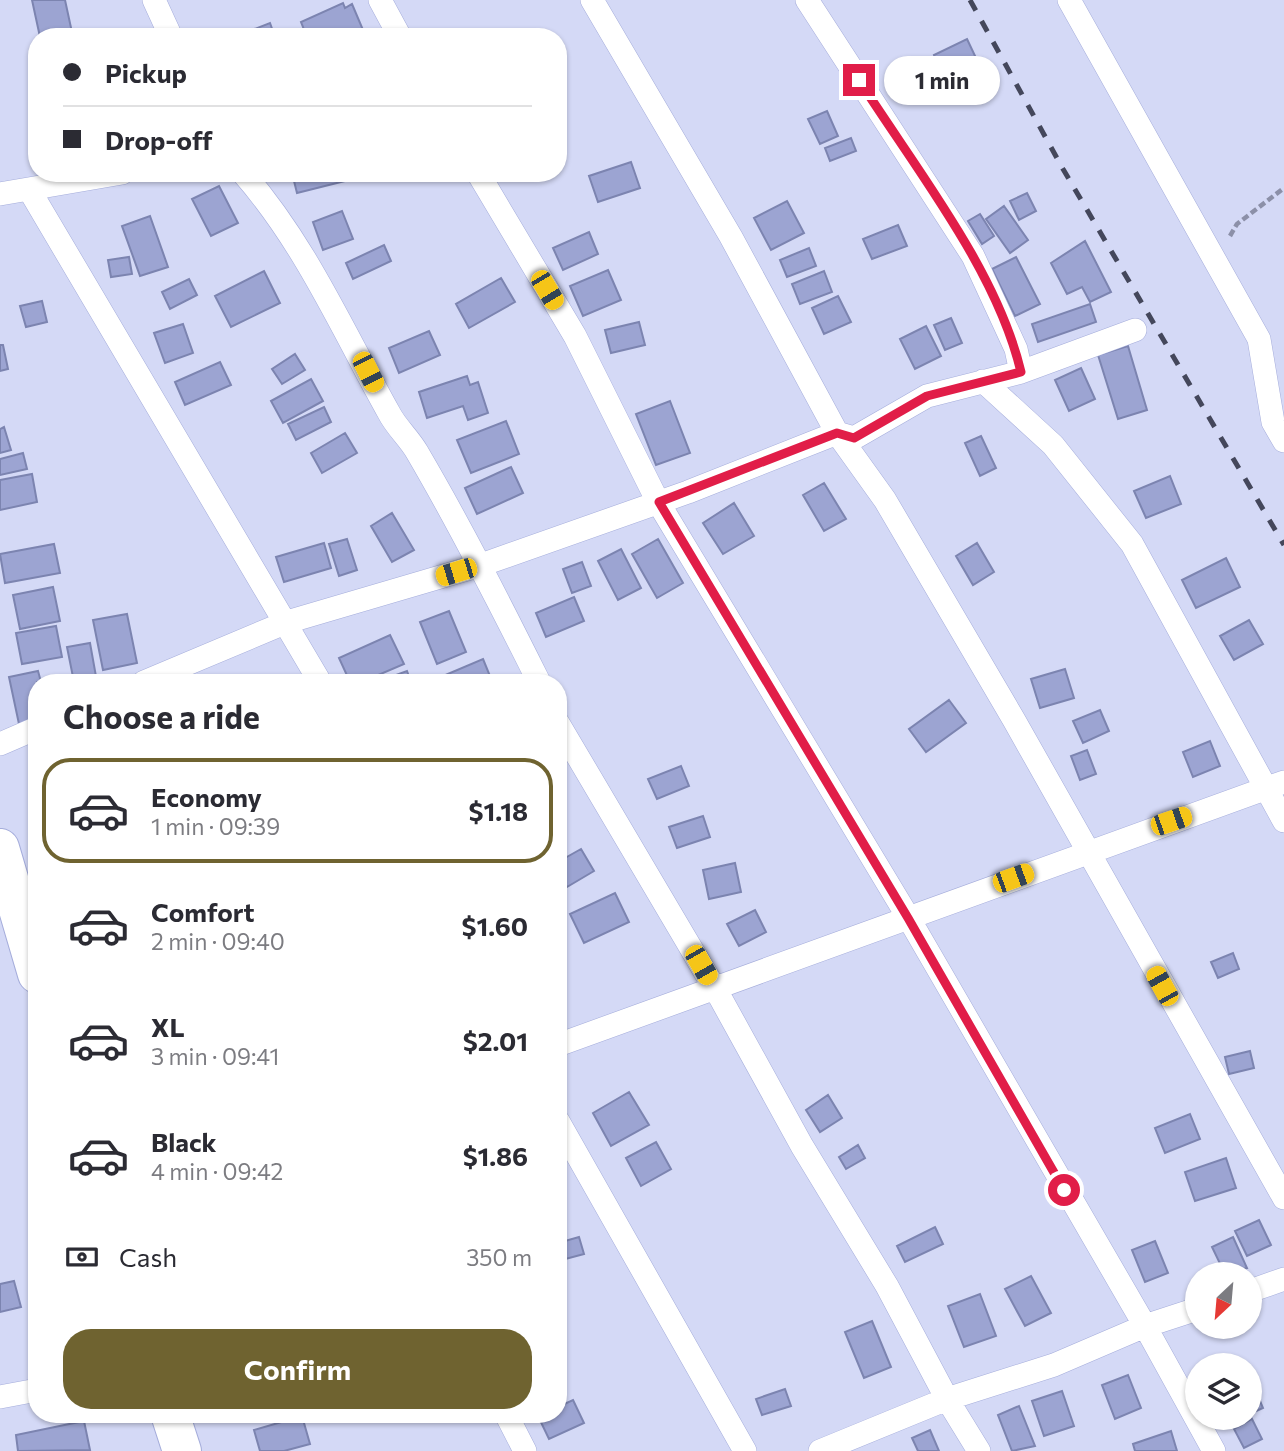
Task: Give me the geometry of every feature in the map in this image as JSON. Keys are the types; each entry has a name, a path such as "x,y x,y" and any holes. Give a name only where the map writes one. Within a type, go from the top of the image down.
{"highway":[{"path":"0,848 28,943"},
{"path":"173,1423 182,1451"}],"street":[{"path":"154,0 167,28"},
{"path":"380,0 395,28"},
{"path":"593,0 718,213 837,433 885,500 1284,1198"},
{"path":"807,0 974,256 1016,349 1021,372"},
{"path":"1069,0 1259,339 1273,422 1284,441"},
{"path":"0,194 76,182"},
{"path":"251,182 274,209 343,323 390,416 415,448 481,565 534,674"},
{"path":"483,182 575,336 659,502 908,918 1145,1326 1213,1451"},
{"path":"30,191 316,674"},
{"path":"163,674 287,622 481,565 659,502 837,433 854,438 927,396 1021,372 1135,330"},
{"path":"983,381 1054,445 1132,544 1274,785 1284,821"},
{"path":"0,744 28,732"},
{"path":"567,738 714,988 802,1146 887,1286 947,1399 979,1451"},
{"path":"567,1042 1274,785"},
{"path":"567,1137 744,1451"},
{"path":"1262,1287 1284,1279"},
{"path":"820,1451 947,1399 1054,1365 1145,1326 1185,1313"},
{"path":"0,1397 28,1392"},
{"path":"511,1423 525,1451"}],"path":[{"path":"1216,261 1237,223 1284,188"}],"building":[{"path":"32,0 65,0 71,28 38,28"},
{"path":"343,3 345,8 352,4 362,28 303,28 301,22"},
{"path":"270,23 272,28 257,28"},
{"path":"967,39 976,58 942,73 934,55"},
{"path":"827,111 838,136 820,144 808,119"},
{"path":"851,138 856,151 830,161 825,148"},
{"path":"631,162 640,188 598,202 589,176"},
{"path":"294,182 341,182 297,193"},
{"path":"219,186 238,223 211,236 192,199"},
{"path":"1027,193 1036,211 1019,220 1010,201"},
{"path":"787,201 804,233 771,250 754,218"},
{"path":"1004,206 1028,240 1010,253 986,219"},
{"path":"342,211 353,239 323,250 313,222"},
{"path":"980,214 994,236 982,244 968,221"},
{"path":"150,216 168,267 140,276 122,226"},
{"path":"898,225 907,246 872,259 863,239"},
{"path":"589,232 598,254 563,270 553,248"},
{"path":"1085,241 1111,292 1090,302 1082,287 1067,294 1051,263"},
{"path":"384,245 391,261 353,279 346,263"},
{"path":"809,248 816,266 787,277 780,260"},
{"path":"129,257 132,274 111,277 108,260"},
{"path":"1016,257 1040,304 1015,316 992,269"},
{"path":"608,270 621,300 583,316 570,286"},
{"path":"264,271 280,303 231,327 215,296"},
{"path":"824,271 832,292 800,304 792,284"},
{"path":"501,278 515,302 469,328 456,304"},
{"path":"189,279 197,295 170,309 162,292"},
{"path":"838,296 851,322 824,334 812,308"},
{"path":"42,301 47,322 26,327 20,306"},
{"path":"1090,304 1096,322 1038,342 1032,324"},
{"path":"951,318 962,343 945,350 934,325"},
{"path":"639,322 645,345 611,353 605,330"},
{"path":"183,324 193,353 165,363 154,333"},
{"path":"926,326 941,356 915,369 900,339"},
{"path":"429,331 440,355 399,373 389,348"},
{"path":"0,345 3,345 8,369 0,371"},
{"path":"1128,346 1147,410 1118,419 1098,355"},
{"path":"295,354 305,370 282,384 272,369"},
{"path":"220,362 231,385 185,405 175,382"},
{"path":"1081,368 1095,399 1069,411 1055,380"},
{"path":"467,376 470,385 478,382 488,413 468,420 463,406 427,418 419,392"},
{"path":"311,379 323,401 283,423 271,401"},
{"path":"670,401 690,453 656,465 636,414"},
{"path":"324,407 331,422 296,440 288,424"},
{"path":"506,421 519,454 471,473 457,440"},
{"path":"4,427 11,450 0,453 0,429"},
{"path":"345,433 357,453 322,473 311,453"},
{"path":"981,436 996,468 980,476 965,443"},
{"path":"23,453 27,469 0,475 0,459"},
{"path":"511,467 523,493 477,514 465,488"},
{"path":"32,474 37,502 0,510 0,480"},
{"path":"1170,476 1181,504 1146,518 1134,491"},
{"path":"824,483 846,519 824,531 803,495"},
{"path":"734,503 754,536 723,554 703,523"},
{"path":"392,513 414,550 392,562 371,526"},
{"path":"347,539 357,570 339,576 329,544"},
{"path":"658,539 683,583 657,598 632,554"},
{"path":"324,543 331,568 284,582 276,557"},
{"path":"977,543 994,572 973,585 956,556"},
{"path":"54,544 60,573 5,583 0,554"},
{"path":"621,549 641,588 618,600 598,561"},
{"path":"1226,558 1240,587 1196,608 1182,580"},
{"path":"582,562 591,586 572,593 563,569"},
{"path":"53,587 60,621 20,629 13,595"},
{"path":"574,597 584,621 546,637 536,613"},
{"path":"449,611 466,652 437,664 420,622"},
{"path":"127,614 137,663 103,670 93,620"},
{"path":"1249,620 1263,644 1234,660 1220,636"},
{"path":"56,626 62,657 22,664 16,633"},
{"path":"390,635 404,664 381,674 346,674 339,658"},
{"path":"90,643 96,674 72,674 67,647"},
{"path":"483,659 489,674 448,674"},
{"path":"1065,669 1074,698 1040,708 1031,679"},
{"path":"38,671 39,674 28,674 28,722 19,724 9,677"},
{"path":"949,700 966,723 926,752 909,729"},
{"path":"1100,710 1109,731 1083,743 1073,721"},
{"path":"1210,741 1220,766 1193,777 1183,752"},
{"path":"1087,750 1096,774 1080,780 1071,756"},
{"path":"681,766 689,786 657,799 648,779"},
{"path":"703,816 710,837 677,848 669,827"},
{"path":"581,849 594,871 567,887 567,857"},
{"path":"735,863 741,892 709,899 703,870"},
{"path":"615,893 629,922 584,943 570,914"},
{"path":"755,910 766,932 739,946 727,924"},
{"path":"1233,953 1239,969 1218,978 1211,962"},
{"path":"1250,1051 1254,1068 1229,1074 1225,1057"},
{"path":"629,1092 649,1125 611,1146 593,1113"},
{"path":"828,1095 842,1118 820,1132 806,1110"},
{"path":"1190,1114 1200,1139 1165,1153 1155,1128"},
{"path":"656,1142 671,1169 641,1186 626,1158"},
{"path":"858,1145 865,1158 846,1169 839,1157"},
{"path":"1226,1158 1236,1188 1195,1201 1185,1172"},
{"path":"1259,1220 1271,1245 1247,1256 1235,1231"},
{"path":"935,1227 943,1244 905,1262 897,1246"},
{"path":"579,1237 584,1254 567,1259 567,1240"},
{"path":"1233,1237 1244,1262 1219,1262 1212,1247"},
{"path":"1155,1241 1168,1273 1145,1282 1132,1250"},
{"path":"1031,1276 1051,1313 1025,1326 1005,1289"},
{"path":"14,1281 21,1307 0,1312 0,1284"},
{"path":"980,1294 996,1336 964,1347 948,1306"},
{"path":"872,1321 891,1367 864,1378 845,1332"},
{"path":"1128,1375 1141,1408 1115,1419 1102,1385"},
{"path":"785,1389 791,1406 762,1415 756,1399"},
{"path":"1062,1391 1074,1426 1044,1436 1032,1401"},
{"path":"573,1400 584,1423 549,1439 541,1423 567,1423 567,1403"},
{"path":"1019,1406 1035,1446 1012,1451 998,1415"},
{"path":"84,1423 90,1450 18,1451 16,1435"},
{"path":"278,1423 304,1423 310,1444 284,1451 260,1451 254,1430"},
{"path":"930,1430 939,1451 918,1451 912,1438"},
{"path":"1235,1430 1258,1430 1262,1439 1244,1448"},
{"path":"1171,1431 1177,1451 1135,1451 1133,1444"}],"railway":[{"path":"970,0 1063,169 1284,545"}],"route":[{"path":"859,80 974,256 1016,349 1021,372 927,396 854,438 837,433 659,502 908,918 1064,1190"}]}
